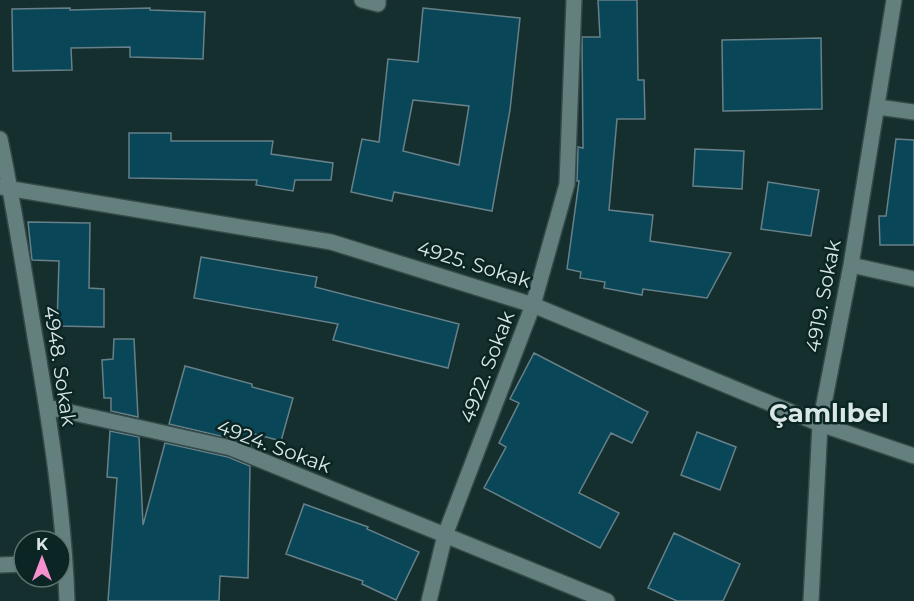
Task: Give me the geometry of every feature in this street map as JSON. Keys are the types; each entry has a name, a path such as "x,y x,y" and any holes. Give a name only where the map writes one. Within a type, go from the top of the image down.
{"street":[{"path":"362,0 378,4 378,0"},
{"name":"4922. Sokak","path":"429,601 445,536 533,305 567,184 574,0"},
{"name":"4919. Sokak","path":"811,601 820,424 851,266 894,0"},
{"path":"878,107 914,112"},
{"name":"4948. Sokak","path":"0,139 5,187 47,408 60,529"},
{"name":"4925. Sokak","path":"5,187 331,242 533,305 820,424 914,456"},
{"path":"851,266 914,279"},
{"name":"4924. Sokak","path":"47,408 231,448 607,601"}],"building":[{"path":"598,0 637,0 638,80 644,80 645,119 617,119 609,210 653,215 650,241 731,253 707,298 643,289 642,295 604,288 605,282 580,278 581,272 567,269 579,181 577,181 578,147 583,148 582,37 600,37"},
{"path":"70,8 70,10 150,8 150,10 205,12 203,59 130,57 130,47 71,48 72,70 13,71 12,9"},
{"path":"423,8 520,18 510,110 492,211 394,192 392,201 351,192 362,139 379,142 388,59 418,62","holes":["413,100 469,106 459,165 403,151"]},
{"path":"821,38 822,109 723,111 722,40"},
{"path":"129,133 171,133 171,141 273,141 271,154 333,163 331,180 295,180 293,191 256,185 257,180 129,178"},
{"path":"896,139 914,140 914,245 880,245 879,216 886,216"},
{"path":"695,149 744,151 742,189 693,186"},
{"path":"768,182 819,190 811,236 761,229"},
{"path":"28,222 90,223 89,288 104,289 104,327 57,326 59,261 32,260"},
{"path":"201,257 317,277 315,287 459,324 448,368 333,340 338,324 194,298"},
{"path":"114,339 134,339 138,417 111,411 111,398 104,398 102,360 113,359"},
{"path":"534,353 648,412 632,443 611,433 579,493 619,513 600,548 484,488 506,447 499,443 519,403 510,399"},
{"path":"185,366 293,398 281,441 251,433 251,446 233,439 169,424"},
{"path":"110,431 139,437 143,525 165,443 228,457 250,466 248,578 220,576 219,601 108,601 117,478 107,477"},
{"path":"697,432 736,447 720,490 681,475"},
{"path":"304,504 368,527 367,529 419,552 396,600 362,584 363,581 286,554"},
{"path":"674,533 740,564 723,601 677,601 648,588"}],"district":[{"name":"Çamlıbel","path":"829,413"}]}
